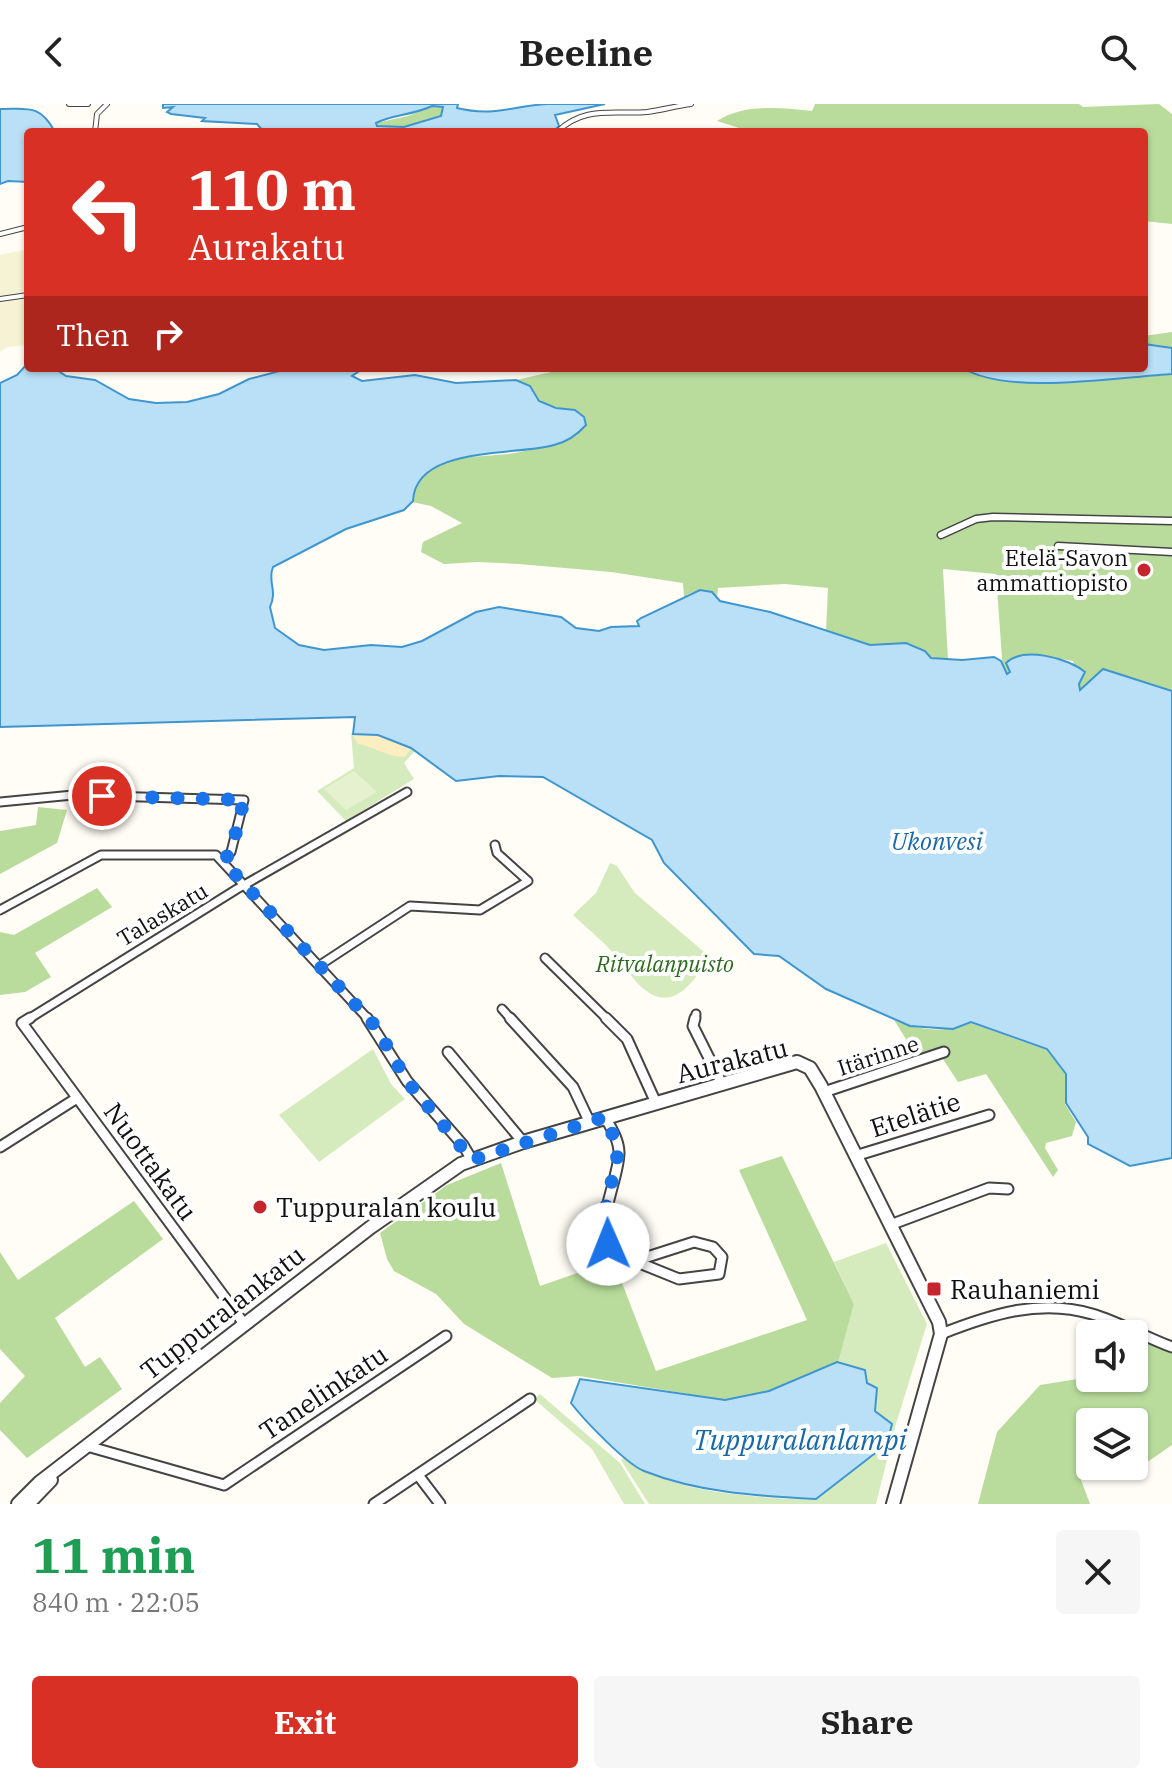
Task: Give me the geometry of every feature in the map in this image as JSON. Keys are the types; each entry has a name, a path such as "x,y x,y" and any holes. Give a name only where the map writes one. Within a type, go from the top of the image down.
{"street":[{"path":"69,104 88,104"},
{"path":"95,128 97,114 107,104"},
{"path":"562,128 570,121 609,109 644,112 691,104"},
{"path":"0,234 24,228"},
{"path":"0,299 24,296"},
{"path":"941,535 976,519 993,517 1172,521"},
{"path":"1058,546 1172,552"},
{"name":"Talaskatu","path":"22,1023 244,885 407,792"},
{"path":"0,802 73,795 244,800 231,852 223,861"},
{"path":"320,965 410,906 480,910 528,881 497,853 495,845"},
{"path":"0,910 90,861 112,853 216,855 376,1027 407,1081 472,1160"},
{"path":"545,958 627,1039 656,1103"},
{"path":"502,1009 573,1087 590,1123"},
{"path":"696,1014 693,1026 721,1082"},
{"name":"Nuottakatu","path":"22,1023 245,1325"},
{"path":"448,1052 523,1142"},
{"name":"Itärinne","path":"824,1092 944,1052"},
{"name":"Aurakatu","path":"472,1160 721,1082 797,1062 810,1068 824,1092 933,1307 941,1334"},
{"path":"0,1147 77,1098"},
{"name":"Etelätie","path":"855,1156 989,1115"},
{"path":"605,1117 619,1149 603,1220 608,1244 621,1258 684,1282 719,1274 722,1257 713,1245 694,1240 640,1259 621,1258"},
{"name":"Tuppuralankatu","path":"18,1504 40,1482 418,1191 472,1160"},
{"path":"890,1225 989,1188 1008,1189"},
{"path":"893,1504 941,1334 1012,1310 1064,1308 1091,1313 1172,1347"},
{"name":"Tanelinkatu","path":"85,1448 224,1485 446,1336"},
{"path":"374,1504 530,1399"},
{"name":"Tuppuralankatu","path":"28,1504 85,1448"},
{"path":"418,1475 440,1504"}],"shaded area":[{"path":"24,250 24,345 8,347 0,352 0,255"}],"green space":[{"path":"815,104 1079,104 1083,107 1159,104 1172,114 1172,224 1148,221 1148,128 739,128 717,121 750,109 812,111"},
{"path":"432,106 443,106 441,116 401,127 377,127 376,123 408,116"},
{"path":"1172,332 1172,691 1103,669 1081,690 1073,661 1037,655 1016,657 1010,672 1003,672 996,574 943,569 948,660 870,645 826,631 828,588 785,584 718,588 717,598 701,591 684,597 683,583 611,572 519,564 444,564 421,552 423,542 462,523 431,506 412,502 418,483 429,470 463,458 533,448 575,410 544,403 527,385 516,380 551,372 1148,372 1148,335"},
{"path":"351,733 378,735 412,748 415,751 404,763 414,779 346,821 317,791 354,768"},
{"path":"354,771 377,792 346,810 324,789"},
{"path":"38,807 67,810 57,843 0,874 0,831 36,825"},
{"name":"Ritvalanpuisto","path":"610,863 617,866 635,893 710,957 692,982 676,995 658,997 643,989 614,953 573,915 596,893"},
{"path":"97,888 112,907 35,953 51,977 25,992 0,995 0,932 14,935"},
{"path":"894,1020 912,1027 932,1029 971,1023 1047,1050 1065,1074 1065,1104 1076,1122 1072,1136 1046,1143 1045,1148 1058,1170 1053,1177 986,1074 958,1082 941,1056 921,1063"},
{"path":"373,1049 391,1084 405,1099 319,1162 279,1115"},
{"path":"782,1156 854,1304 838,1362 770,1391 725,1400 579,1376 552,1378 464,1324 436,1294 394,1271 387,1259 380,1233 447,1185 501,1163 540,1286 589,1269 622,1283 656,1371 807,1320 739,1170"},
{"path":"134,1201 163,1239 55,1318 85,1367 100,1357 122,1389 27,1458 0,1430 0,1403 25,1376 0,1349 0,1252 18,1280"},
{"path":"886,1243 927,1324 895,1427 876,1504 649,1504 621,1460 625,1457 643,1470 690,1487 742,1495 816,1500 887,1444 892,1425 876,1410 877,1388 867,1383 865,1371 837,1362 854,1304 834,1262"},
{"path":"1148,1343 1172,1352 1172,1445 1148,1462 1148,1408 1076,1408 1076,1480 1081,1480 1090,1504 978,1504 997,1432 1040,1385 1076,1379 1076,1392 1148,1392"},
{"path":"540,1394 620,1463 645,1504 624,1504 592,1449 534,1399"}],"sand":[{"path":"352,734 378,735 411,748 406,756 395,756 358,744"}],"water":[{"path":"163,104 458,104 457,108 482,111 547,104 605,104 555,115 557,128 260,128 257,124 202,121 205,118 167,112 173,107 163,108","holes":["432,106 443,107 441,116 404,127 377,126 376,123"]},
{"path":"0,109 38,112 52,128 24,128 24,182 0,184"},
{"path":"1148,345 1172,348 1172,374 1064,383 1007,381 973,372 1148,372"},
{"name":"Ukonvesi","path":"24,367 24,372 60,372 66,376 95,380 129,399 156,403 187,402 219,394 249,379 276,372 358,372 352,376 362,381 415,375 456,383 516,380 530,386 539,401 556,408 575,410 584,417 586,425 572,438 559,444 470,456 431,470 418,483 413,501 404,510 346,529 273,567 270,607 275,628 299,645 324,650 371,645 402,647 422,641 476,612 499,607 561,617 576,628 599,631 611,627 639,626 637,621 641,618 700,590 712,592 720,601 770,612 870,645 906,643 925,651 931,658 962,660 994,657 1001,661 1007,674 1010,672 1006,663 1014,658 1023,655 1046,656 1068,662 1085,672 1079,684 1080,690 1103,669 1172,691 1172,1158 1130,1166 1088,1144 1088,1137 1066,1103 1066,1074 1047,1049 971,1022 953,1029 910,1026 826,989 779,956 754,954 664,863 652,840 543,777 499,776 456,781 411,748 378,735 353,734 355,717 0,727 0,383 17,375"},
{"name":"Tuppuralanlampi","path":"837,1362 865,1370 867,1383 877,1388 875,1411 892,1424 887,1444 816,1499 707,1489 644,1471 616,1451 571,1403 580,1379 725,1400 769,1391"}],"place":[{"name":"Etelä-Savon ammattiopisto","path":"1144,570"},
{"name":"Tuppuralan koulu","path":"260,1207"},
{"name":"Rauhaniemi","path":"934,1289"}],"route":[{"path":"102,796 244,800 231,852 223,861 376,1027 407,1081 463,1145 472,1160 605,1117 619,1149 603,1220 608,1244"}]}
